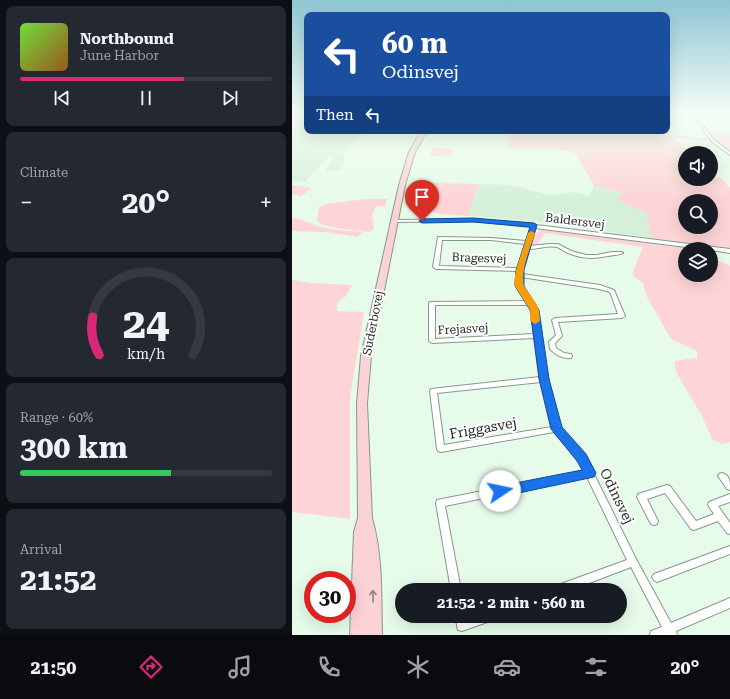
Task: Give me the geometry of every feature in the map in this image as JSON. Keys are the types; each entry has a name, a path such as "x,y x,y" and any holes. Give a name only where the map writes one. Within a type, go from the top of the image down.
{"street":[{"name":"Suderbovej","path":"358,635 361,532 365,518 362,402 366,356 407,167 412,152 418,142"},
{"path":"714,142 730,154"},
{"name":"Baldersvej","path":"394,222 473,220 534,225 730,251"},
{"path":"534,225 520,272 600,287 612,291 622,316 555,320 559,336 554,339 552,346"},
{"name":"Bragesvej","path":"520,272 436,267 440,238 479,238 528,245"},
{"path":"528,245 536,248 546,245 560,246 568,252 591,257 614,252 620,253"},
{"name":"Odinsvej","path":"520,272 520,286 534,310 538,347 556,429 581,458 590,473 633,562 670,632"},
{"name":"Frejasvej","path":"531,303 432,302 432,341 537,336"},
{"path":"538,347 552,346"},
{"path":"552,346 558,353 569,356"},
{"name":"Friggasvej","path":"544,379 433,391 440,449 556,429"},
{"path":"455,583 440,503 590,473"},
{"path":"722,476 730,486"},
{"path":"654,521 641,497 667,489 694,526 720,516"},
{"path":"730,498 712,505 730,530"},
{"name":"Suderbovej","path":"365,518 370,530 374,635"},
{"path":"657,578 730,550"},
{"path":"577,583 633,562"},
{"path":"655,635 670,632 730,603"},
{"path":"461,623 462,626 470,623"}],"shaded area":[{"path":"292,142 356,142 346,148 343,154 345,163 338,171 325,171 333,157 330,155 305,182 292,180"},
{"path":"508,142 677,142 683,146 678,146 678,186 718,186 718,178 721,178 730,188 730,249 718,247 718,242 680,242 652,238 646,213 619,201 621,192 594,186 576,154 560,149 507,149"},
{"path":"717,142 730,142 730,153"},
{"path":"432,148 454,149 452,155 430,156"},
{"path":"417,182 479,184 468,216 440,214 410,205"},
{"path":"479,184 510,185 549,195 574,192 589,196 594,186 622,192 619,201 647,213 652,238 532,221 468,216"},
{"path":"292,185 308,187 311,189 301,196 292,194"},
{"path":"366,199 387,199 385,206 375,207 372,216 374,226 373,230 369,232 327,226 317,221 319,207 326,204"},
{"path":"292,218 300,219 321,227 362,232 358,237 324,232 292,231"},
{"path":"541,229 678,247 678,282 718,282 718,260 730,266 730,442 722,444 712,439 702,416 676,372 675,361 697,358 697,351 671,339 646,295 643,283 632,275 643,247 545,233 537,245 532,245 533,237"},
{"path":"292,280 312,283 352,285 346,296 337,303 337,311 364,312 350,397 350,519 292,512"}],"slow traffic":[{"path":"531,233 520,270 519,282 534,310 535,321"}],"route":[{"path":"422,221 473,220 534,225 520,270 519,282 534,310 544,379 556,429 581,458 590,473 500,491"}]}
